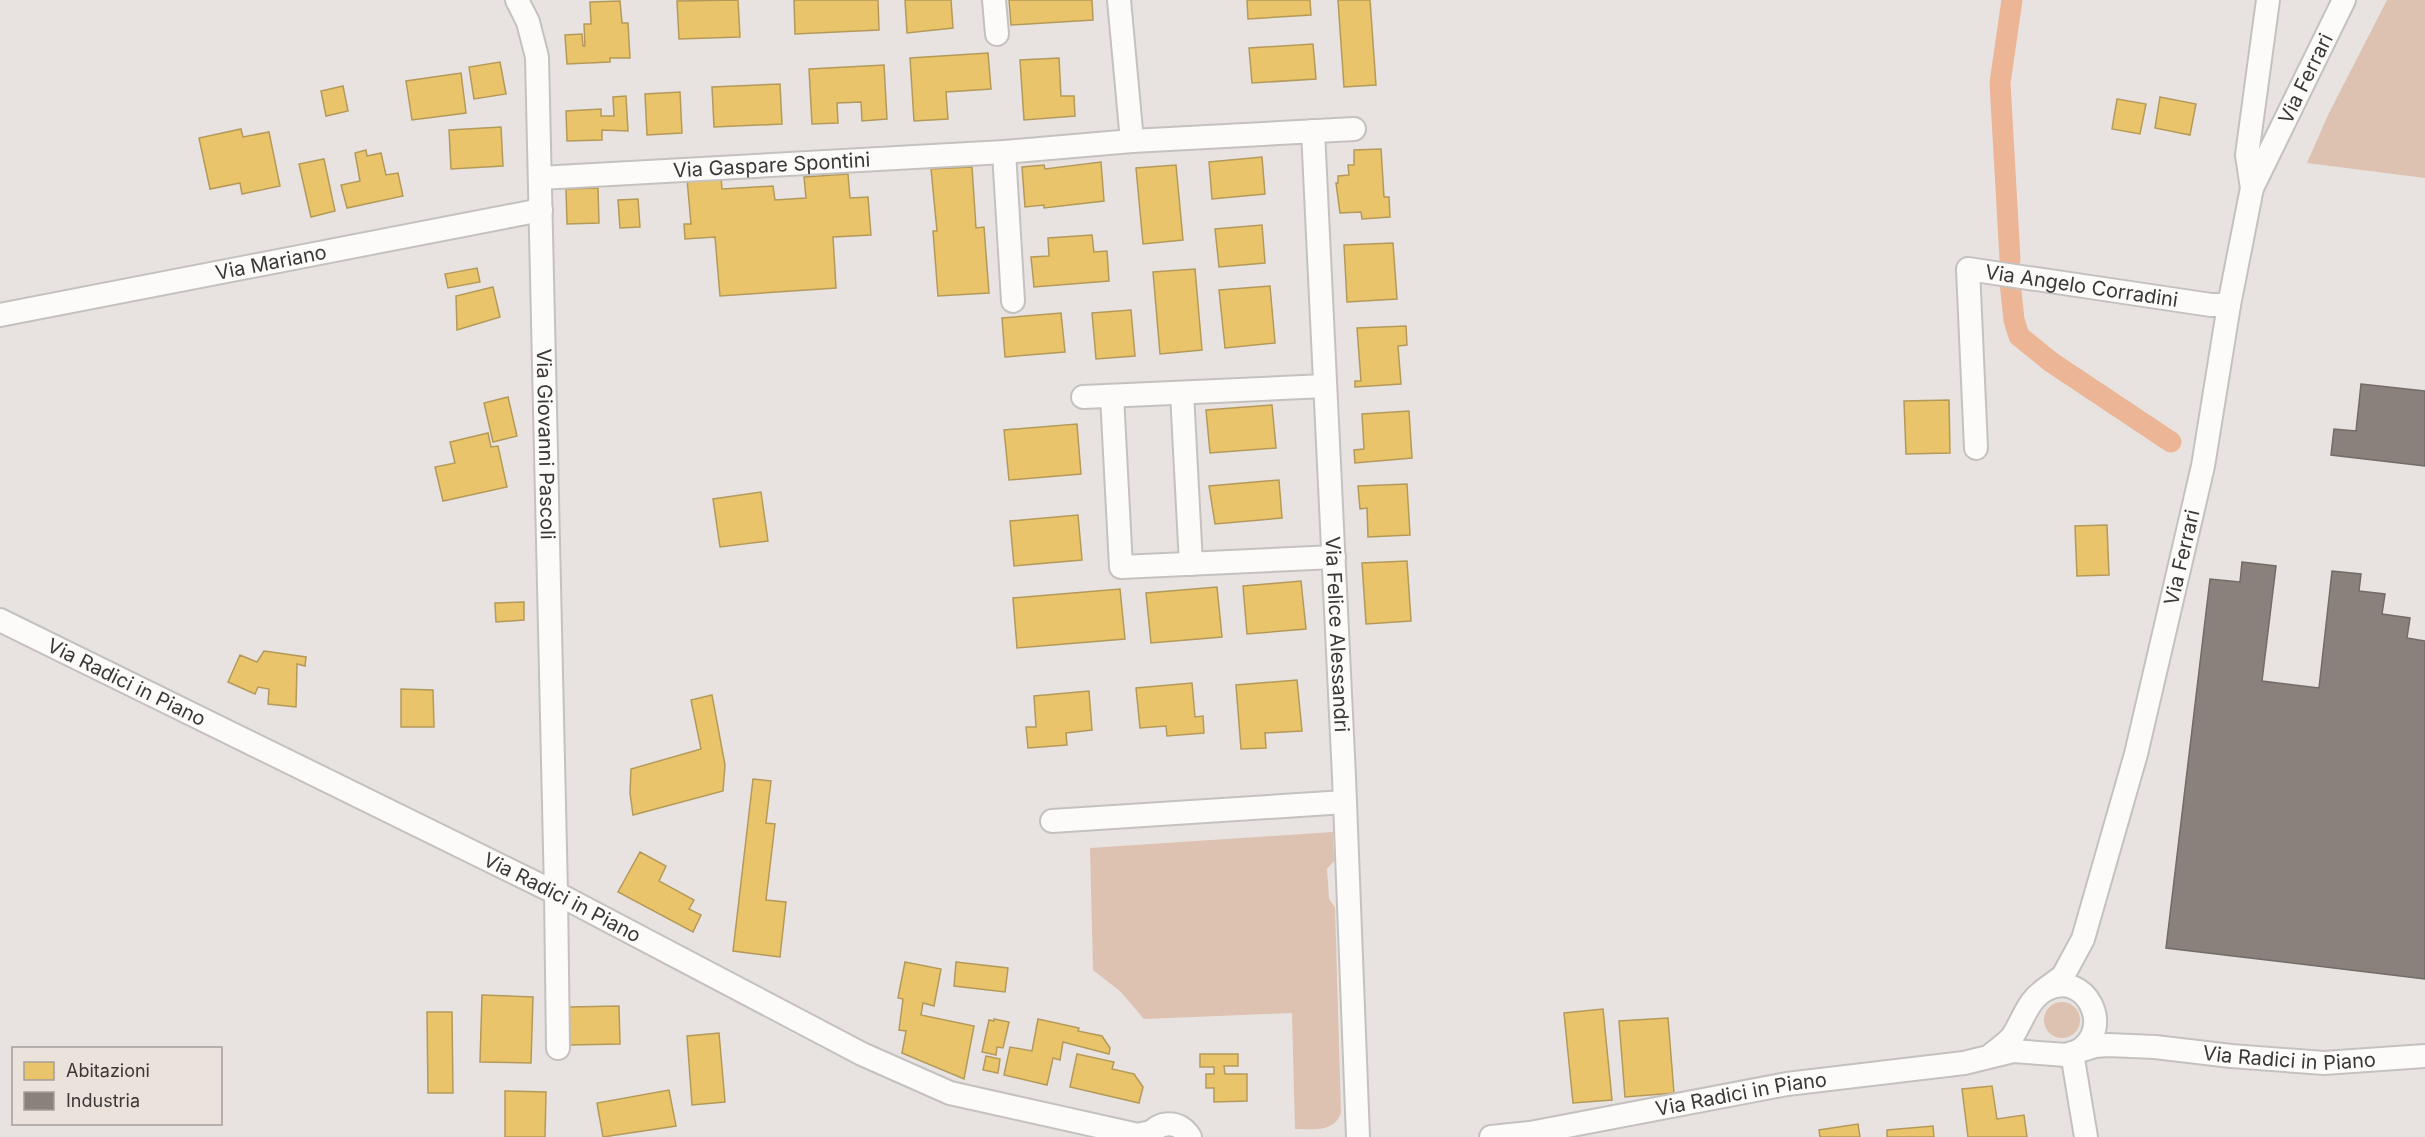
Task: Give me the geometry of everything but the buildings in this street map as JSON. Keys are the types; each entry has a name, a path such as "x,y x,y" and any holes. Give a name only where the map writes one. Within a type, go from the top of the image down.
{"street":[{"path":"994,0 997,34"},
{"path":"1119,0 1132,141"},
{"name":"Via Ferrari","path":"2252,188 2247,155 2268,0"},
{"name":"Via Ferrari","path":"2091,1006 2083,978 2090,921 2136,754 2203,466 2229,305 2252,188 2344,0"},
{"name":"Via Giovanni Pascoli","path":"522,3 534,39 537,57 558,1048"},
{"name":"Via Gaspare Spontini","path":"540,178 1004,152 1132,141 1354,129"},
{"name":"Via Felice Alessandri","path":"1313,132 1345,802 1358,1137"},
{"path":"1004,152 1013,301"},
{"name":"Via Mariano","path":"0,315 541,210"},
{"name":"Via Angelo Corradini","path":"1976,448 1968,269 2211,305 2229,305"},
{"path":"1083,397 1325,386"},
{"path":"1182,393 1191,564"},
{"path":"1112,396 1121,567 1334,558"},
{"name":"Via Radici in Piano","path":"0,620 556,893 862,1054 950,1093 1144,1135 1161,1125 1170,1124 1183,1128 1190,1137"},
{"path":"1052,821 1345,802"},
{"name":"Via Ferrari","path":"2037,998 2063,976 2090,921"},
{"name":"Via Radici in Piano","path":"1991,1055 2011,1038 2037,998 2057,986 2066,986 2081,992 2091,1006 2124,1036 2155,1047"},
{"path":"2037,998 2027,1023 2028,1031 2037,1045 2068,1052 2088,1042 2093,1035 2091,1006"},
{"name":"Via Radici in Piano","path":"1491,1137 1530,1133 1787,1084 1964,1063 1991,1055 2023,1050 2068,1052 2108,1045 2155,1047 2324,1063 2425,1056"},
{"path":"2068,1052 2086,1137"}],"shaded area":[{"path":"2387,0 2425,0 2425,178 2307,163 2328,115"},
{"path":"1333,832 1334,861 1327,869 1329,899 1335,907 1341,1113 1338,1119 1328,1127 1295,1129 1292,1013 1144,1019 1121,992 1093,970 1090,848"},
{"path":"2062,1002 2075,1007 2080,1020 2075,1033 2062,1038 2049,1033 2044,1020 2049,1007"}],"waterway":[{"path":"2010,259 2000,83 2012,0"},
{"path":"2010,282 2014,320 2019,336 2051,362 2171,442"}]}
